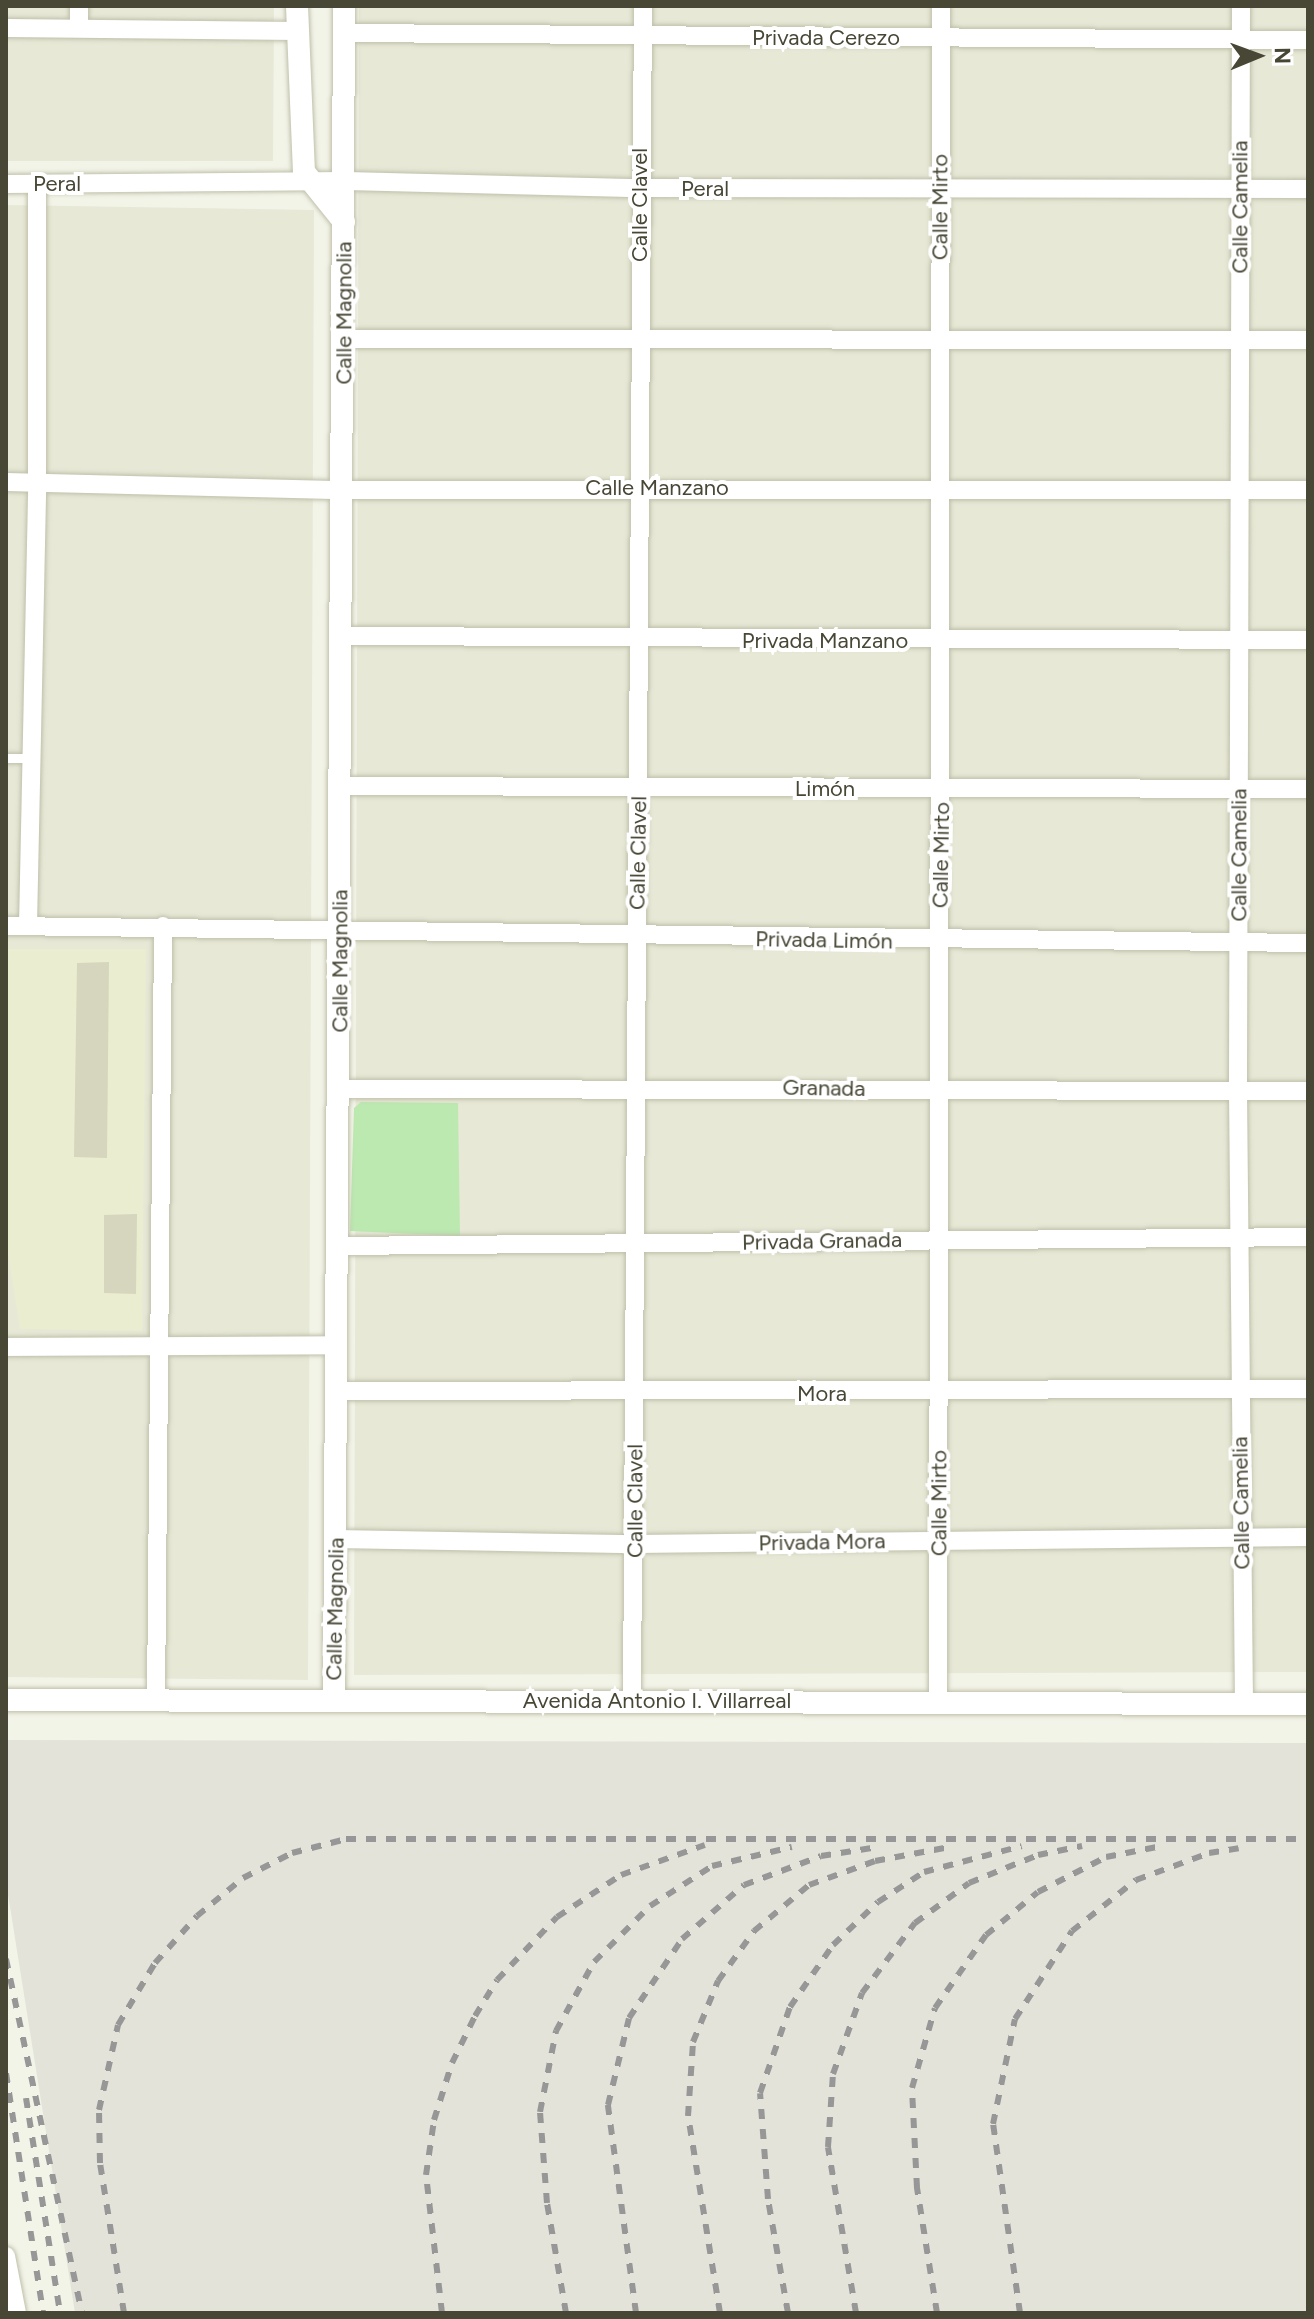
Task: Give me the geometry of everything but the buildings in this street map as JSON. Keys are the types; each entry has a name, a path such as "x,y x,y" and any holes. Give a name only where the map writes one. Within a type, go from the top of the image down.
{"street":[{"path":"79,6 79,28"},
{"name":"Calle Magnolia","path":"297,6 301,150 309,182 344,222"},
{"name":"Calle Magnolia","path":"334,1700 346,181 344,6"},
{"name":"Calle Clavel","path":"632,1700 643,6"},
{"name":"Calle Mirto","path":"938,1704 941,6"},
{"name":"Calle Camelia","path":"1241,6 1238,1091 1244,1704"},
{"path":"6,28 297,31"},
{"name":"Privada Cerezo","path":"344,33 643,38 1308,40"},
{"name":"Peral","path":"6,184 346,181 640,188 1308,189"},
{"path":"28,926 37,481 37,184"},
{"path":"345,339 1308,340"},
{"name":"Calle Manzano","path":"6,482 344,490 1308,490"},
{"name":"Privada Manzano","path":"342,636 640,640 1308,640"},
{"name":"Limón","path":"342,786 1308,789"},
{"name":"Privada Limón","path":"6,926 163,926 340,933 940,942 1308,943"},
{"path":"156,1702 163,926"},
{"name":"Granada","path":"339,1089 635,1086 1308,1091"},
{"name":"Privada Granada","path":"336,1246 1308,1237"},
{"path":"6,1347 335,1345"},
{"name":"Mora","path":"336,1391 939,1394 1308,1389"},
{"name":"Privada Mora","path":"336,1539 635,1544 1308,1537"},
{"name":"Avenida Antonio I. Villarreal","path":"6,1700 1308,1704"},
{"path":"6,2256 17,2313"}],"lane":[{"path":"6,758 30,758"}],"shaded area":[{"path":"6,6 274,6 273,161 6,161"},
{"path":"359,6 1308,6 1308,1672 354,1675"},
{"path":"6,205 314,210 308,1680 6,1677"},
{"path":"6,949 146,949 142,1331 20,1329 6,1242"},
{"path":"6,1740 1308,1743 1308,2313 75,2313 6,1882"}],"green space":[{"path":"361,1102 458,1103 460,1236 350,1231 354,1108"}],"railway":[{"path":"124,2313 100,2163 99,2110 118,2025 155,1963 197,1916 243,1878 292,1853 346,1839 1308,1839"},
{"path":"442,2313 426,2175 434,2120 452,2063 475,2016 497,1980 557,1917 621,1875 705,1845"},
{"path":"788,2313 768,2199 760,2093 790,2007 833,1945 878,1902 924,1872 1022,1846"},
{"path":"856,2313 828,2147 833,2074 862,1993 915,1923 969,1883 1038,1855 1082,1846"},
{"path":"937,2313 917,2188 912,2088 935,2008 986,1935 1038,1892 1106,1857 1162,1846"},
{"path":"566,2313 547,2203 540,2112 556,2031 594,1962 650,1906 712,1866 792,1847"},
{"path":"636,2313 608,2105 629,2018 682,1939 744,1885 821,1856 878,1847"},
{"path":"720,2313 688,2116 693,2042 718,1981 754,1931 809,1885 875,1861 950,1847"},
{"path":"1020,2313 993,2124 1015,2019 1072,1931 1136,1880 1209,1853 1239,1848"},
{"path":"6,1959 82,2313"},
{"path":"6,2073 43,2313"},
{"path":"26,2098 60,2313"}]}
